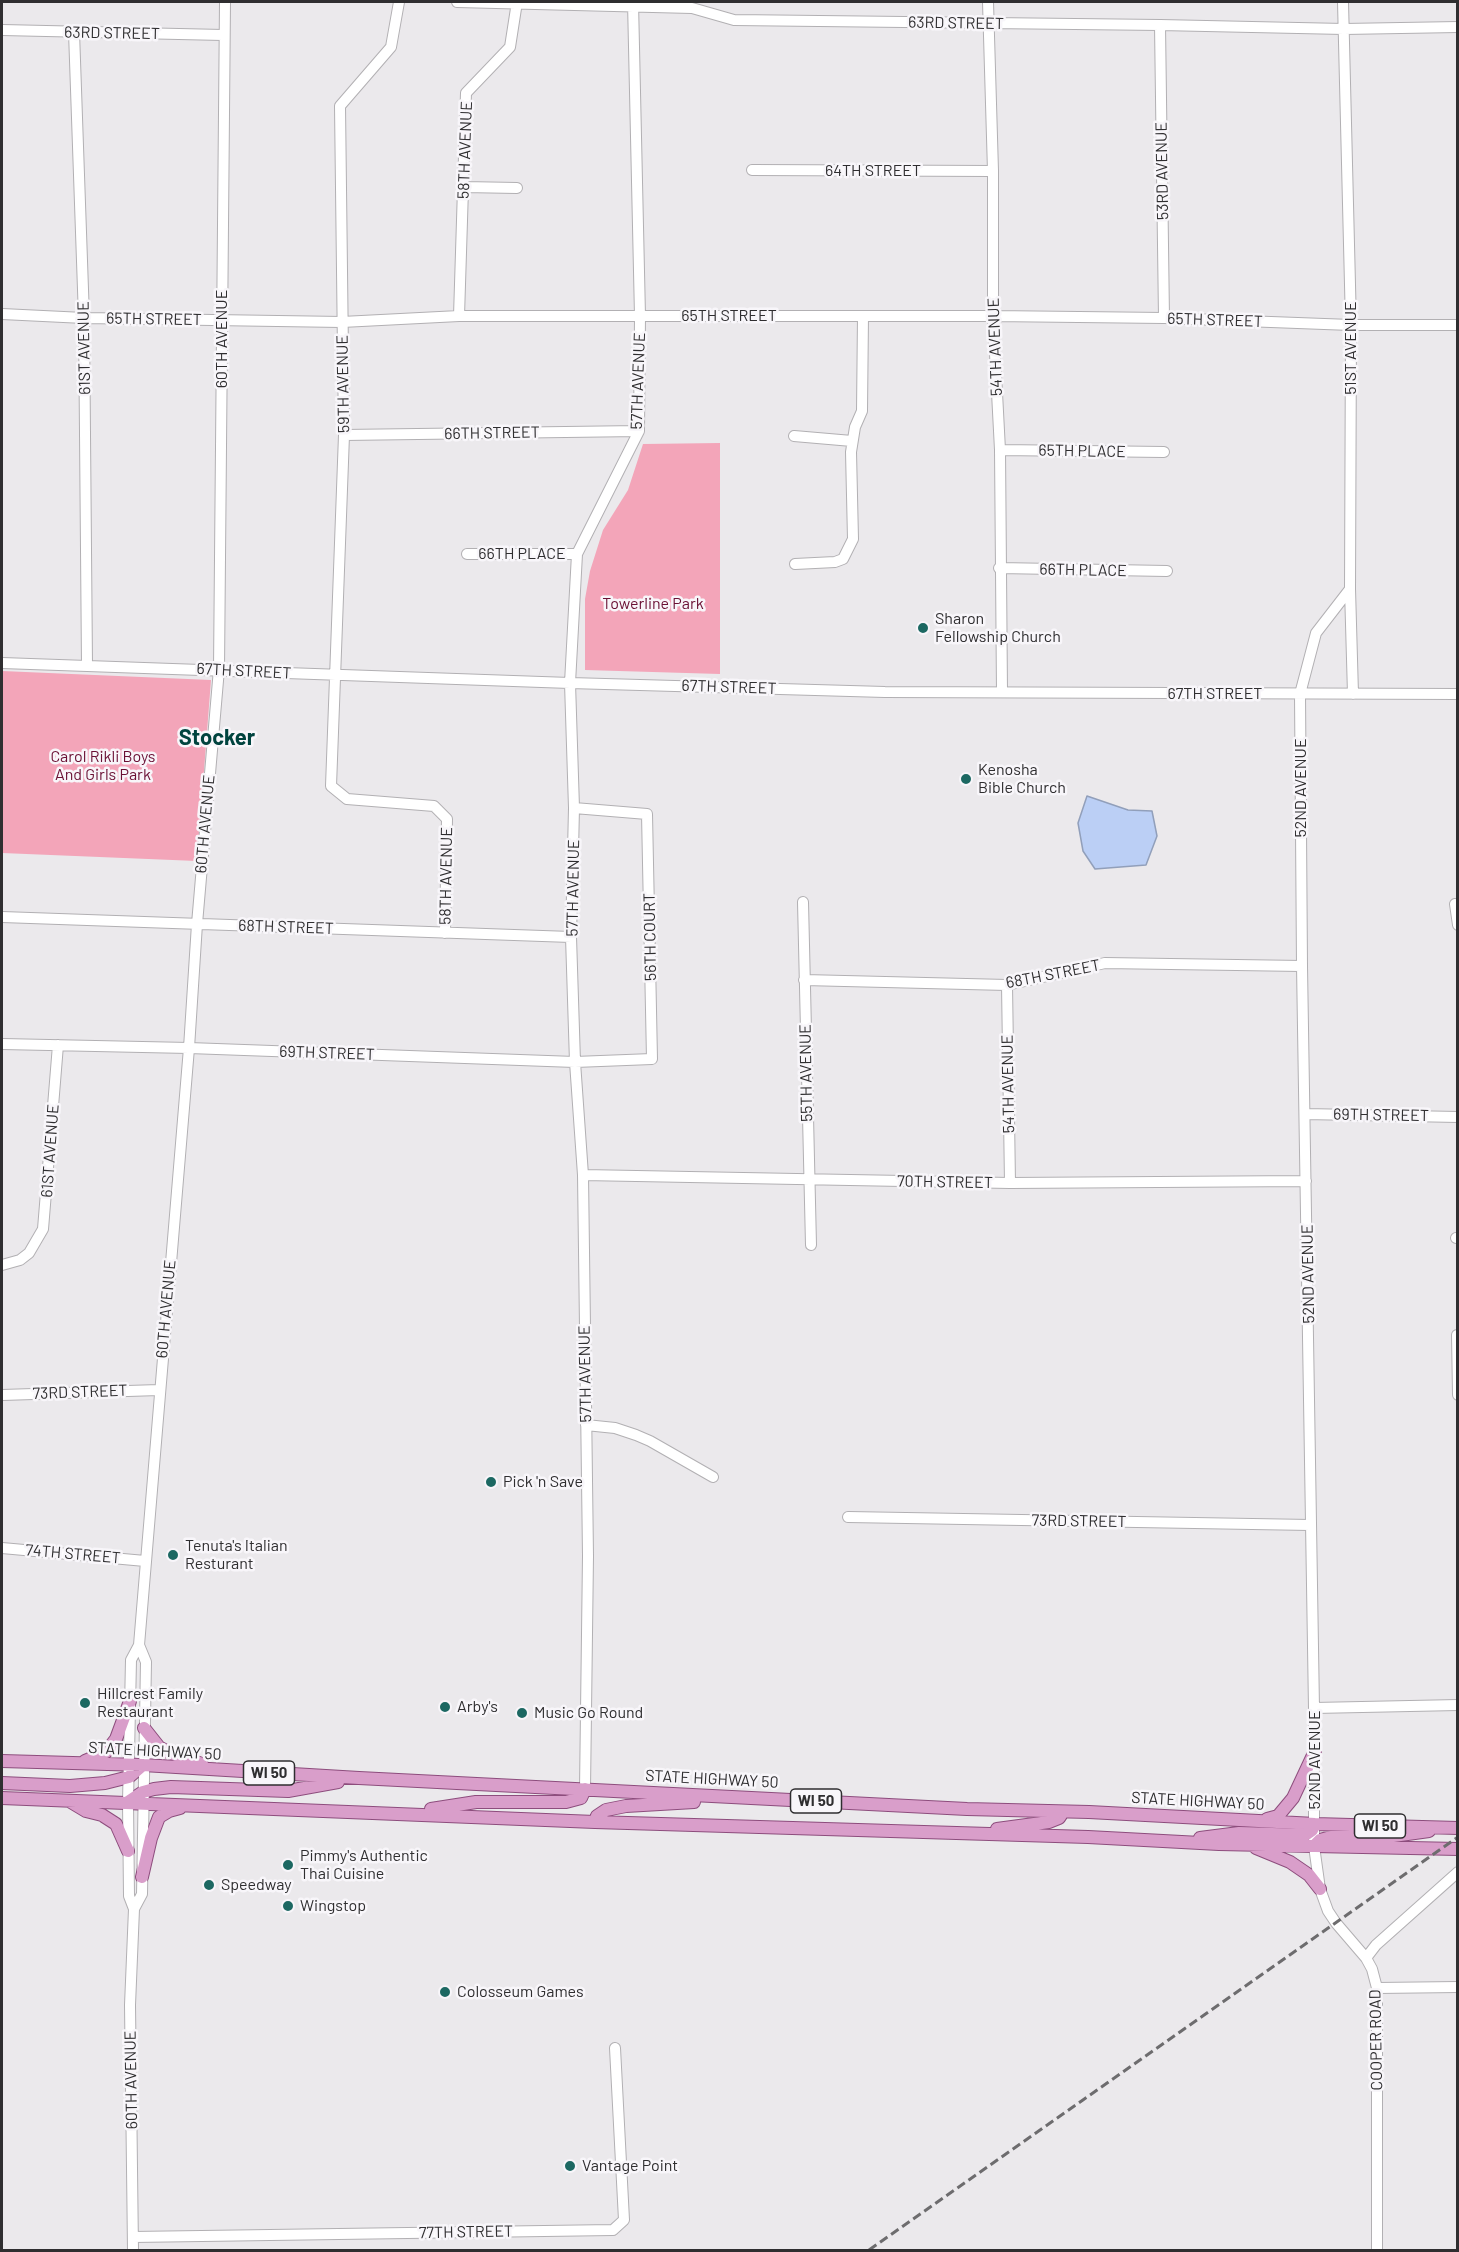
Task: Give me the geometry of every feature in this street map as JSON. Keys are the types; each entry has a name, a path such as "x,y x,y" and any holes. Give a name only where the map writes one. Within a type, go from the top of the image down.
{"main road":[{"path":"79,1763 106,1752 116,1739 130,1701"},
{"path":"144,1728 159,1747 168,1752 221,1770"},
{"path":"1261,1821 1278,1816 1293,1798 1315,1751"},
{"name":"STATE HIGHWAY 50","path":"2,1761 129,1764 359,1778 1315,1824 1451,1827"},
{"path":"2,1784 70,1786 105,1784 129,1777 143,1765"},
{"path":"143,1797 171,1787 288,1791 359,1778"},
{"path":"403,1813 476,1802 566,1802 581,1798 585,1789"},
{"name":"WI 50","path":"2,1798 128,1802 143,1797 189,1805 595,1822 972,1833 1249,1845 1458,1849"},
{"path":"595,1822 597,1816 606,1810 626,1806 759,1798"},
{"path":"67,1800 86,1811 110,1819 120,1829 128,1851"},
{"path":"142,1877 151,1838 159,1817 169,1811 189,1805"},
{"path":"972,1833 1049,1822 1059,1818 1064,1812"},
{"path":"1175,1842 1239,1833 1305,1835 1310,1833 1315,1824"},
{"path":"1314,1846 1320,1840 1330,1837 1406,1836 1451,1827"},
{"path":"1249,1845 1290,1862 1309,1875 1320,1889"}],"street":[{"name":"60TH AVENUE","path":"133,2250 130,2005 134,1909 129,1896 128,1851 131,1660 139,1645 189,1048 196,924 219,669 225,2"},
{"name":"59TH AVENUE","path":"399,2 391,47 340,106 344,435 337,675 331,786 347,799 434,806 447,819"},
{"name":"63RD STREET","path":"457,2 633,4 692,8 734,20 1344,29 1458,27"},
{"name":"54TH AVENUE","path":"988,2 993,171 993,316 1000,450 999,568 1002,692"},
{"name":"51ST AVENUE","path":"1343,2 1351,325 1350,589 1353,694"},
{"name":"58TH AVENUE","path":"459,316 466,93 510,47 517,3"},
{"name":"57TH AVENUE","path":"585,1789 588,1556 583,1175 575,1062 571,937 574,808 570,683 577,554 639,431 640,316 633,4"},
{"name":"53RD AVENUE","path":"1160,25 1164,318"},
{"name":"63RD STREET","path":"2,30 223,35"},
{"name":"61ST AVENUE","path":"74,32 84,318 87,665"},
{"name":"64TH STREET","path":"752,170 993,171"},
{"path":"464,187 517,188"},
{"name":"65TH STREET","path":"2,314 84,318 342,322 459,316 993,316 1164,318 1351,325 1458,325"},
{"path":"795,564 835,562 843,559 848,552 854,529 852,441 862,411 863,396 863,316"},
{"name":"66TH STREET","path":"344,435 639,431"},
{"path":"794,436 852,441"},
{"name":"65TH PLACE","path":"1000,450 1164,452"},
{"name":"66TH PLACE","path":"467,554 577,554"},
{"name":"66TH PLACE","path":"999,568 1167,571"},
{"name":"52ND AVENUE","path":"1350,589 1316,633 1300,694 1302,966 1315,1751 1314,1846 1320,1889 1336,1923 1366,1958"},
{"name":"67TH STREET","path":"2,663 885,692 1458,694"},
{"name":"56TH COURT","path":"574,808 647,814 652,1059"},
{"name":"58TH AVENUE","path":"445,933 447,819"},
{"name":"55TH AVENUE","path":"803,902 811,1245"},
{"path":"1455,904 1458,925"},
{"name":"68TH STREET","path":"2,916 571,937"},
{"name":"68TH STREET","path":"804,980 1006,985 1105,963 1302,966"},
{"name":"54TH AVENUE","path":"1006,985 1010,1183"},
{"name":"69TH STREET","path":"2,1044 189,1048 575,1062 652,1059"},
{"name":"61ST AVENUE","path":"2,1265 20,1260 28,1253 43,1229 58,1045"},
{"name":"69TH STREET","path":"1305,1114 1458,1116"},
{"name":"70TH STREET","path":"583,1175 1010,1183 1306,1181"},
{"path":"1457,1335 1458,1395"},
{"name":"73RD STREET","path":"2,1395 159,1390"},
{"path":"586,1425 615,1428 632,1433 713,1477"},
{"name":"73RD STREET","path":"848,1517 1311,1525"},
{"name":"74TH STREET","path":"2,1548 145,1561"},
{"name":"60TH AVENUE","path":"134,1909 142,1894 146,1662 139,1645"},
{"path":"1314,1708 1458,1705"},
{"path":"1366,1958 1376,1945 1458,1872"},
{"name":"COOPER ROAD","path":"1366,1958 1372,1969 1377,1988 1377,2250"},
{"path":"1377,1988 1458,1987"},
{"name":"77TH STREET","path":"133,2237 613,2230 624,2220 615,2048"}],"green space":[{"name":"Towerline Park","path":"720,443 720,674 585,670 585,599 590,571 603,530 628,490 643,444"},
{"name":"Carol Rikli Boys And Girls Park","path":"2,671 211,680 197,861 2,853"}],"water":[{"path":"1087,796 1128,810 1152,811 1157,836 1146,865 1095,869 1083,851 1078,823"}],"railway":[{"path":"869,2250 1458,1837"}],"place":[{"name":"Sharon Fellowship Church","path":"923,628"},
{"name":"Kenosha Bible Church","path":"966,779"},
{"name":"Pick 'n Save","path":"491,1482"},
{"name":"Tenuta's Italian Resturant","path":"173,1555"},
{"name":"Hillcrest Family Restaurant","path":"85,1703"},
{"name":"Arby's","path":"445,1707"},
{"name":"Music Go Round","path":"522,1713"},
{"name":"Pimmy's Authentic Thai Cuisine","path":"288,1865"},
{"name":"Speedway","path":"209,1885"},
{"name":"Wingstop","path":"288,1906"},
{"name":"Colosseum Games","path":"445,1992"},
{"name":"Vantage Point","path":"570,2166"}],"district":[{"name":"Stocker","path":"217,738"}]}
